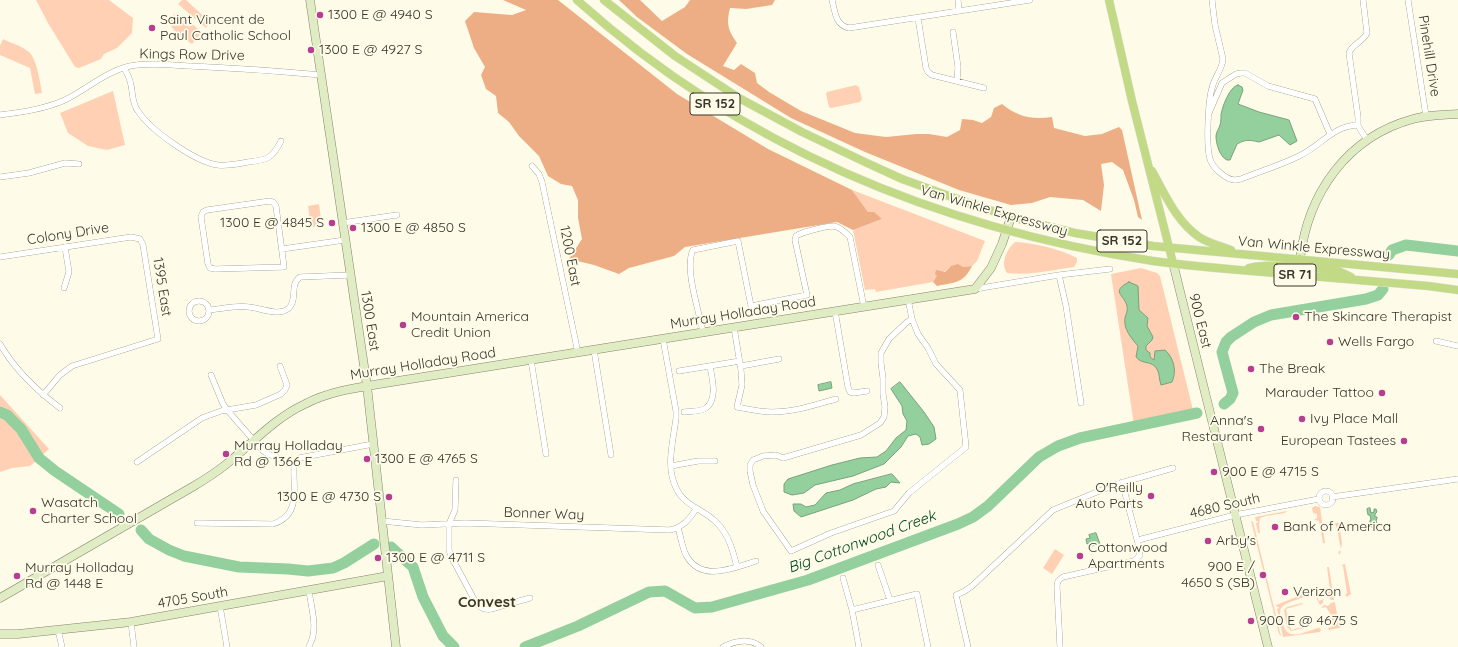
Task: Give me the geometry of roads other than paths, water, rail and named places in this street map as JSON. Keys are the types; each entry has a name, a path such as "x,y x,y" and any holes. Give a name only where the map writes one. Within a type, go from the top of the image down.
{"main road":[{"name":"1300 East","path":"310,0 367,386 396,647"},
{"name":"Van Winkle Expressway","path":"577,0 628,43 676,78 722,108 768,135 834,168 941,211 1007,231 1080,248 1173,263 1235,270 1355,279 1458,290"},
{"name":"Van Winkle Expressway","path":"604,0 653,39 706,77 739,98 802,132 902,179 1011,217 1075,232 1169,248 1458,274"},
{"name":"900 East","path":"1109,0 1121,58 1268,647"},
{"path":"1235,270 1262,266 1289,266 1300,259 1307,225 1325,185 1342,161 1367,140 1401,123 1426,116 1458,114"},
{"name":"SR 71","path":"1147,161 1179,218 1188,228 1205,240 1240,254"},
{"path":"976,289 991,268 1007,231 1011,217"},
{"path":"1300,259 1309,266 1337,271 1355,279"},
{"name":"Murray Holladay Road","path":"0,598 194,486 224,466 270,425 286,414 306,403 328,394 367,386 976,289"},
{"name":"4705 South","path":"0,634 18,634 131,622 388,576"}],"street":[{"path":"832,0 838,20 845,27 852,28 1030,0"},
{"path":"958,0 959,11"},
{"path":"1210,113 1208,108 1212,88 1223,59 1215,25 1212,0"},
{"path":"1363,0 1368,33 1362,41 1351,49 1350,58 1358,124 1367,140"},
{"name":"Pinehill Drive","path":"1408,0 1426,116"},
{"path":"918,18 927,71 932,75 984,88"},
{"path":"953,32 958,67 957,81"},
{"name":"Kings Row Drive","path":"0,115 40,108 57,103 70,97 104,76 135,65 158,64 263,69 321,75"},
{"path":"124,68 130,83 134,104 138,112 166,138 196,158 221,165 268,159 273,155 281,141"},
{"path":"1330,134 1315,99 1268,86 1245,73 1241,73 1236,74 1222,83 1210,113 1208,142 1210,158 1216,169 1235,180 1299,156 1342,127 1358,124"},
{"path":"0,177 29,173 65,163 79,164"},
{"name":"1200 East","path":"532,166 539,174 542,182 578,352"},
{"path":"273,202 276,206 282,249 284,267 211,269 208,264 201,214 207,210 273,202"},
{"path":"342,224 397,215"},
{"path":"703,332 690,270 690,256 692,250 738,241 751,306 778,302 807,295 795,240 796,236 810,230 834,226 845,232 850,237 864,306"},
{"name":"Colony Drive","path":"0,257 131,237 140,239"},
{"name":"1395 East","path":"42,395 60,375 72,366 158,339 143,248 140,239"},
{"path":"282,249 345,240"},
{"path":"64,288 69,272 65,247"},
{"name":"Murray Holladay Road","path":"976,289 1059,275 1110,269"},
{"path":"209,310 245,306 281,312 290,307 292,303 294,284 300,277 350,275"},
{"path":"1059,275 1066,306 1081,403"},
{"path":"908,299 912,319 918,334 928,348 936,364 960,390 966,447 909,493 894,511 831,533 791,551 764,511 753,485 750,465 753,460 764,456 776,455 783,458 849,439 861,435 880,423 884,417 885,407 881,363 882,348 907,322 912,319"},
{"path":"835,311 848,387 850,392 854,393 867,391"},
{"path":"734,328 742,385 737,407 771,412 792,410 836,399"},
{"path":"663,339 676,410 671,474 682,497 696,509 711,517 722,528 730,542 737,567"},
{"path":"1436,341 1458,346"},
{"path":"0,344 19,371 42,395 60,408"},
{"path":"594,350 610,455"},
{"path":"679,371 710,366 779,359"},
{"path":"531,360 546,454"},
{"path":"137,462 202,418 228,410 256,405 278,395 285,390 287,385 280,366"},
{"path":"684,412 706,409 709,405 714,393 710,366"},
{"path":"212,375 224,404 253,440 268,454 294,464"},
{"path":"197,523 273,524 282,520 291,509 295,498 293,473 294,464 297,460 302,457 373,444"},
{"path":"671,466 698,461 715,461"},
{"path":"968,647 956,595 972,586 1053,510 1122,482 1173,468"},
{"name":"4680 South","path":"1332,497 1458,478"},
{"path":"456,480 455,510 449,524 450,554 476,604 486,610 530,598"},
{"path":"1060,647 1057,587 1057,582 1059,579 1134,561 1140,556 1138,540 1122,482"},
{"name":"4680 South","path":"1319,500 1320,495 1326,491 1330,493 1332,497"},
{"name":"4680 South","path":"1319,500 1323,504 1327,504 1331,502 1332,497"},
{"name":"4680 South","path":"1138,540 1235,515 1319,500"},
{"path":"696,509 687,522 678,528 686,554 690,561 702,570 716,572 737,567 756,560"},
{"name":"Bonner Way","path":"382,520 422,525 449,524 656,530 670,530 678,528"},
{"path":"878,565 890,600"},
{"path":"843,578 852,610 859,647"},
{"path":"309,590 314,630 313,640 309,646"},
{"path":"852,610 917,594 928,647"},
{"path":"220,606 227,647"},
{"path":"131,622 134,647"},
{"path":"58,630 62,647"},
{"path":"723,647 731,643 745,641 757,644 761,647"}],"waterway":[{"name":"Big Cottonwood Creek","path":"1389,255 1392,250 1406,245 1458,251"},
{"name":"Big Cottonwood Creek","path":"1224,404 1230,399 1233,393 1222,352 1226,342 1231,337 1254,322 1271,315 1366,299 1378,295 1383,289"},
{"name":"Big Cottonwood Creek","path":"0,412 7,415 21,429 39,458 55,471 119,514"},
{"name":"Big Cottonwood Creek","path":"525,647 578,626 649,592 665,591 695,608 712,607 808,580 973,517 988,506 1039,457 1058,446 1080,438 1197,413"},
{"name":"Big Cottonwood Creek","path":"141,530 149,539 184,556 239,567 308,571 333,568 344,563 374,544"},
{"name":"Big Cottonwood Creek","path":"391,547 413,567 423,597 443,636 454,647"}],"place":[{"name":"1300 E @ 4940 S","path":"320,15"},
{"name":"Saint Vincent de Paul Catholic School","path":"152,28"},
{"name":"1300 E @ 4927 S","path":"311,50"},
{"name":"1300 E @ 4845 S","path":"332,223"},
{"name":"1300 E @ 4850 S","path":"353,228"},
{"name":"The Skincare Therapist","path":"1296,317"},
{"name":"Mountain America Credit Union","path":"403,325"},
{"name":"Wells Fargo","path":"1330,342"},
{"name":"The Break","path":"1251,369"},
{"name":"Marauder Tattoo","path":"1382,393"},
{"name":"Ivy Place Mall","path":"1302,419"},
{"name":"Anna's Restaurant","path":"1261,429"},
{"name":"European Tastees","path":"1404,441"},
{"name":"Murray Holladay Rd @ 1366 E","path":"226,454"},
{"name":"1300 E @ 4765 S","path":"367,459"},
{"name":"900 E @ 4715 S","path":"1214,472"},
{"name":"O'Reilly Auto Parts","path":"1151,496"},
{"name":"1300 E @ 4730 S","path":"389,497"},
{"name":"Wasatch Charter School","path":"33,511"},
{"name":"Bank of America","path":"1275,527"},
{"name":"Arby's","path":"1208,541"},
{"name":"Cottonwood Apartments","path":"1080,556"},
{"name":"1300 E @ 4711 S","path":"378,558"},
{"name":"900 E / 4650 S (SB)","path":"1263,575"},
{"name":"Murray Holladay Rd @ 1448 E","path":"17,576"},
{"name":"Verizon","path":"1285,592"},
{"name":"900 E @ 4675 S","path":"1251,621"}],"district":[{"name":"Convest","path":"487,602"}]}
